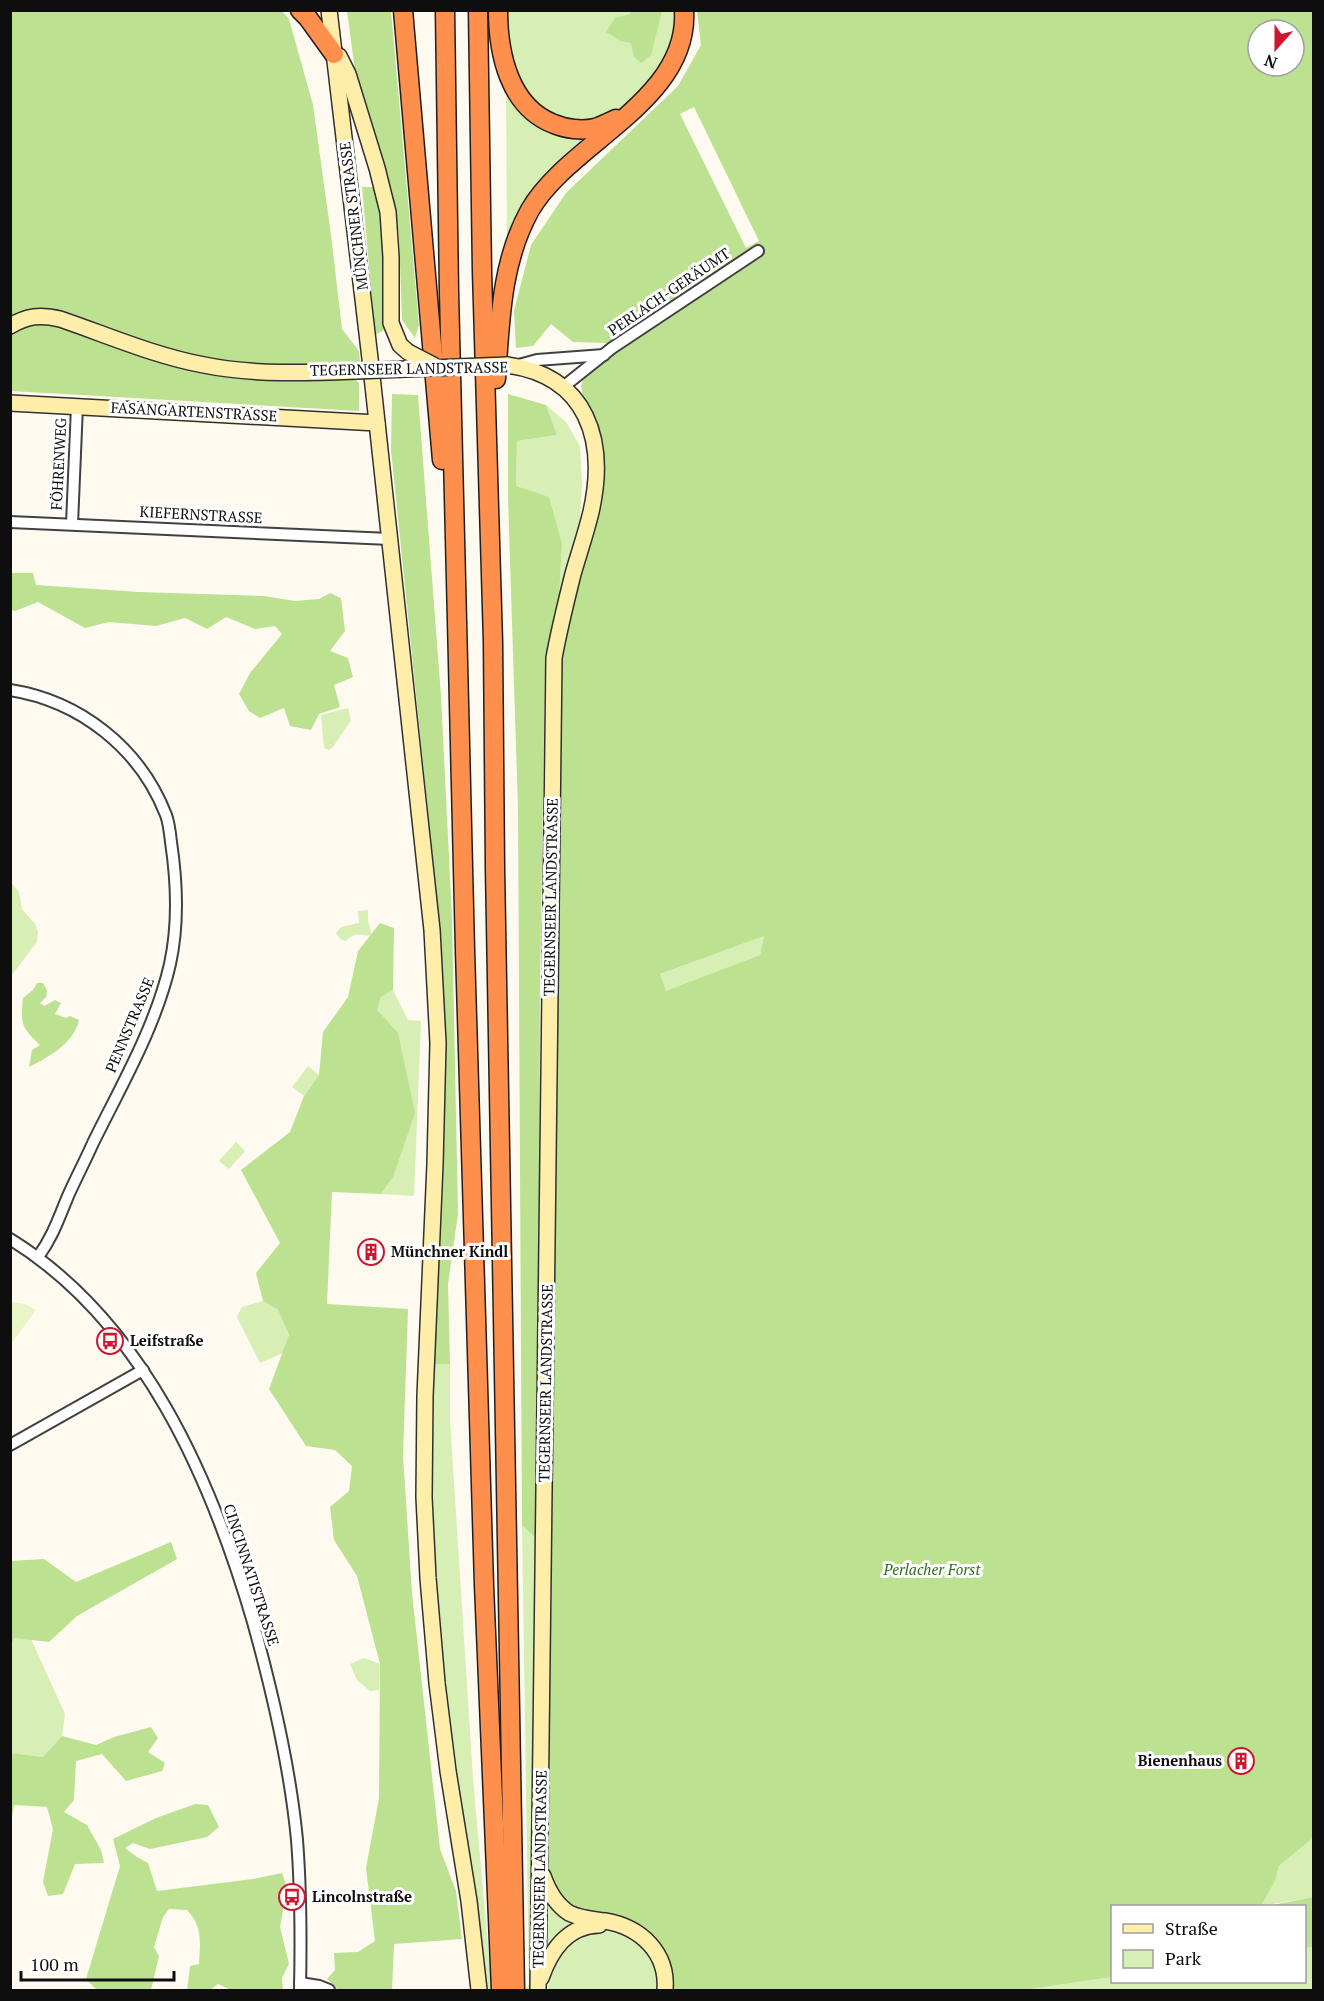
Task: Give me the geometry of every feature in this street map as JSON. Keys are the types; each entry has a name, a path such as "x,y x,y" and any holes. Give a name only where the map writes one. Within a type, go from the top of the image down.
{"highway":[{"path":"300,10 334,50"},
{"path":"403,10 443,476 454,495"},
{"path":"445,10 465,950 483,1562 501,1990"},
{"path":"478,10 482,271 489,461 514,1990"},
{"path":"498,10 501,48 508,76 519,96 536,114 560,126 584,129 596,128 631,111"},
{"path":"489,461 496,428 496,384 502,296 516,239 532,208 555,178 631,111 659,82 674,59 684,33 684,10"}],"main road":[{"name":"MÜNCHNER STRASSE","path":"329,10 377,423"},
{"path":"334,50 348,74 388,212 394,334 400,345 408,352 437,368"},
{"name":"TEGERNSEER LANDSTRASSE","path":"10,326 29,317 44,315 60,318 169,357 206,366 247,370 356,371 524,366 563,387 582,408 590,424 594,438 597,474 591,511 562,616 554,658 538,1989"},
{"name":"FASANGARTENSTRASSE","path":"10,403 377,423"},
{"path":"377,423 432,930 438,1043 425,1396 424,1497 428,1578 437,1683 448,1771 469,1901 479,1990"},
{"path":"540,1870 548,1890 559,1905 568,1912 587,1919 620,1924 644,1937 663,1965 665,1990"},
{"path":"538,1989 553,1952 570,1934 579,1928 620,1924"}],"street":[{"name":"PERLACH-GERÄUMT","path":"563,387 653,320 758,251"},
{"path":"524,366 601,357"},
{"name":"FÖHRENWEG","path":"72,524 77,406"},
{"name":"KIEFERNSTRASSE","path":"10,522 390,539"},
{"name":"PENNSTRASSE","path":"10,690 30,693 69,707 96,725 126,751 145,773 167,816 177,904 175,941 170,965 154,1013 69,1194 54,1234 38,1257"},
{"name":"CINCINNATISTRASSE","path":"10,1239 38,1257 94,1310 143,1370 184,1439 206,1487 238,1574 264,1660 283,1744 297,1840 300,1987"},
{"path":"10,1445 143,1370"},
{"path":"300,1987 319,1986 329,1990"}],"green space":[{"path":"281,10 289,19 313,105 342,329 359,351 360,362 355,363 357,382 359,382 359,411 11,391 10,11"},
{"path":"347,11 391,11 419,325 415,338 402,320 399,235 392,190 358,93"},
{"path":"505,11 674,11 676,24 671,46 662,66 628,107 607,120 574,125 539,110 512,73"},
{"path":"631,11 662,11 651,55 641,63 634,57 631,43 621,41 606,32 615,18 630,14"},
{"name":"Perlacher Forst","path":"697,11 1313,11 1313,1838 1279,1866 1275,1881 1262,1905 1111,1905 1111,1977 1024,1990 672,1990 664,1952 654,1936 646,1929 624,1918 592,1914 573,1907 557,1890 548,1866 562,665 569,618 595,529 602,486 603,447 596,419 583,397 581,386 585,374 616,352 609,343 573,342 551,324 533,346 516,348 514,311 531,245 566,193 678,86 701,45","holes":["694,107 759,241 746,248 680,114","764,936 760,955 666,991 660,974"]},
{"path":"506,91 593,135 507,239"},
{"path":"362,187 374,187 387,251 386,329 375,335"},
{"path":"392,394 418,395 441,696 452,918 458,1214 448,1284 450,1364 434,1364 443,1046 440,928 391,450"},
{"path":"508,394 546,405 557,435 517,441 516,486 549,497 562,544 559,598 545,672 540,983 538,1540 522,1525 518,809 508,498"},
{"path":"546,405 566,422 580,446 582,483 580,521 559,598 562,544 516,486 517,441 557,435"},
{"path":"11,573 33,573 36,585 139,592 264,596 295,601 319,599 330,593 341,598 345,631 330,651 348,658 353,677 334,685 340,707 319,714 311,730 290,726 284,708 260,718 249,711 239,694 250,673 282,634 275,626 255,629 226,617 207,629 185,618 156,626 109,622 85,628 38,602 15,611 11,610"},
{"path":"348,708 351,720 333,747 329,750 324,748 321,715"},
{"path":"10,881 19,892 22,909 35,924 38,932 37,942 11,976"},
{"path":"368,910 372,935 356,935 346,941 340,939 336,933 341,927 359,923 358,911"},
{"path":"380,923 394,928 393,990 381,997 377,1010 398,1033 415,1113 393,1177 381,1194 332,1192 327,1304 408,1309 403,1456 412,1593 440,1849 456,1891 462,1939 394,1944 392,1990 338,1990 327,1979 335,1970 334,1953 358,1952 375,1941 366,1868 379,1798 380,1664 357,1576 334,1540 330,1507 349,1491 352,1466 335,1450 306,1446 269,1389 289,1335 278,1310 263,1301 256,1273 280,1243 241,1170 290,1132 304,1096 319,1075 323,1032 348,997 358,951"},
{"path":"764,936 760,955 666,992 660,974"},
{"path":"37,983 43,983 47,990 46,997 40,1003 44,1006 55,1000 61,1003 55,1014 79,1020 72,1036 60,1048 29,1067 32,1050 40,1045 26,1030 22,1020 22,1007 23,998 33,990"},
{"path":"393,990 408,1020 421,1021 414,1196 381,1194 393,1177 377,1010 381,997"},
{"path":"308,1066 319,1075 304,1096 292,1087"},
{"path":"236,1142 245,1151 229,1169 219,1161"},
{"path":"263,1301 278,1310 289,1335 283,1353 260,1363 237,1317 242,1307"},
{"path":"11,1302 25,1304 36,1310 11,1344"},
{"path":"434,1364 450,1364 450,1420 473,1779 492,1990 486,1990 444,1675 435,1542"},
{"path":"522,1525 538,1540 532,1990 525,1990 529,1985"},
{"path":"171,1542 177,1559 77,1616 49,1642 14,1638 11,1645 11,1561 44,1559 76,1582"},
{"path":"14,1638 31,1639 65,1714 62,1736 43,1757 11,1753 10,1645"},
{"path":"364,1658 380,1664 379,1690 370,1691 357,1680 350,1664"},
{"path":"151,1727 158,1738 148,1752 165,1763 162,1771 126,1781 102,1754 76,1761 74,1800 64,1812 87,1825 101,1850 104,1863 75,1864 63,1894 48,1896 43,1882 53,1829 47,1807 14,1805 11,1822 11,1753 43,1757 62,1736 96,1745 114,1737"},
{"path":"195,1804 208,1805 219,1827 207,1837 150,1849 133,1843 125,1848 148,1863 157,1891 253,1879 282,1873 287,1888 280,1927 289,1964 282,1978 283,1990 231,1990 218,1984 210,1990 187,1990 190,1966 199,1964 198,1929 187,1910 169,1909 163,1917 154,1947 159,1956 151,1990 97,1990 86,1979 120,1866 113,1839 156,1818"},
{"path":"1313,1838 1313,1897 1262,1905 1275,1881 1279,1866"},
{"path":"1313,1897 1313,1947 1306,1948 1306,1905 1272,1905"},
{"path":"547,1899 583,1922 547,1952"},
{"path":"599,1931 623,1935 643,1947 655,1965 658,1977 657,1990 548,1990 553,1968 563,1952 579,1940"},
{"path":"1313,1947 1313,1990 1024,1990 1111,1977 1111,1983 1306,1983 1306,1948"}],"place":[{"name":"Münchner Kindl","path":"371,1252"},
{"name":"Leifstraße","path":"110,1341"},
{"name":"Bienenhaus","path":"1241,1761"},
{"name":"Lincolnstraße","path":"292,1897"}]}
